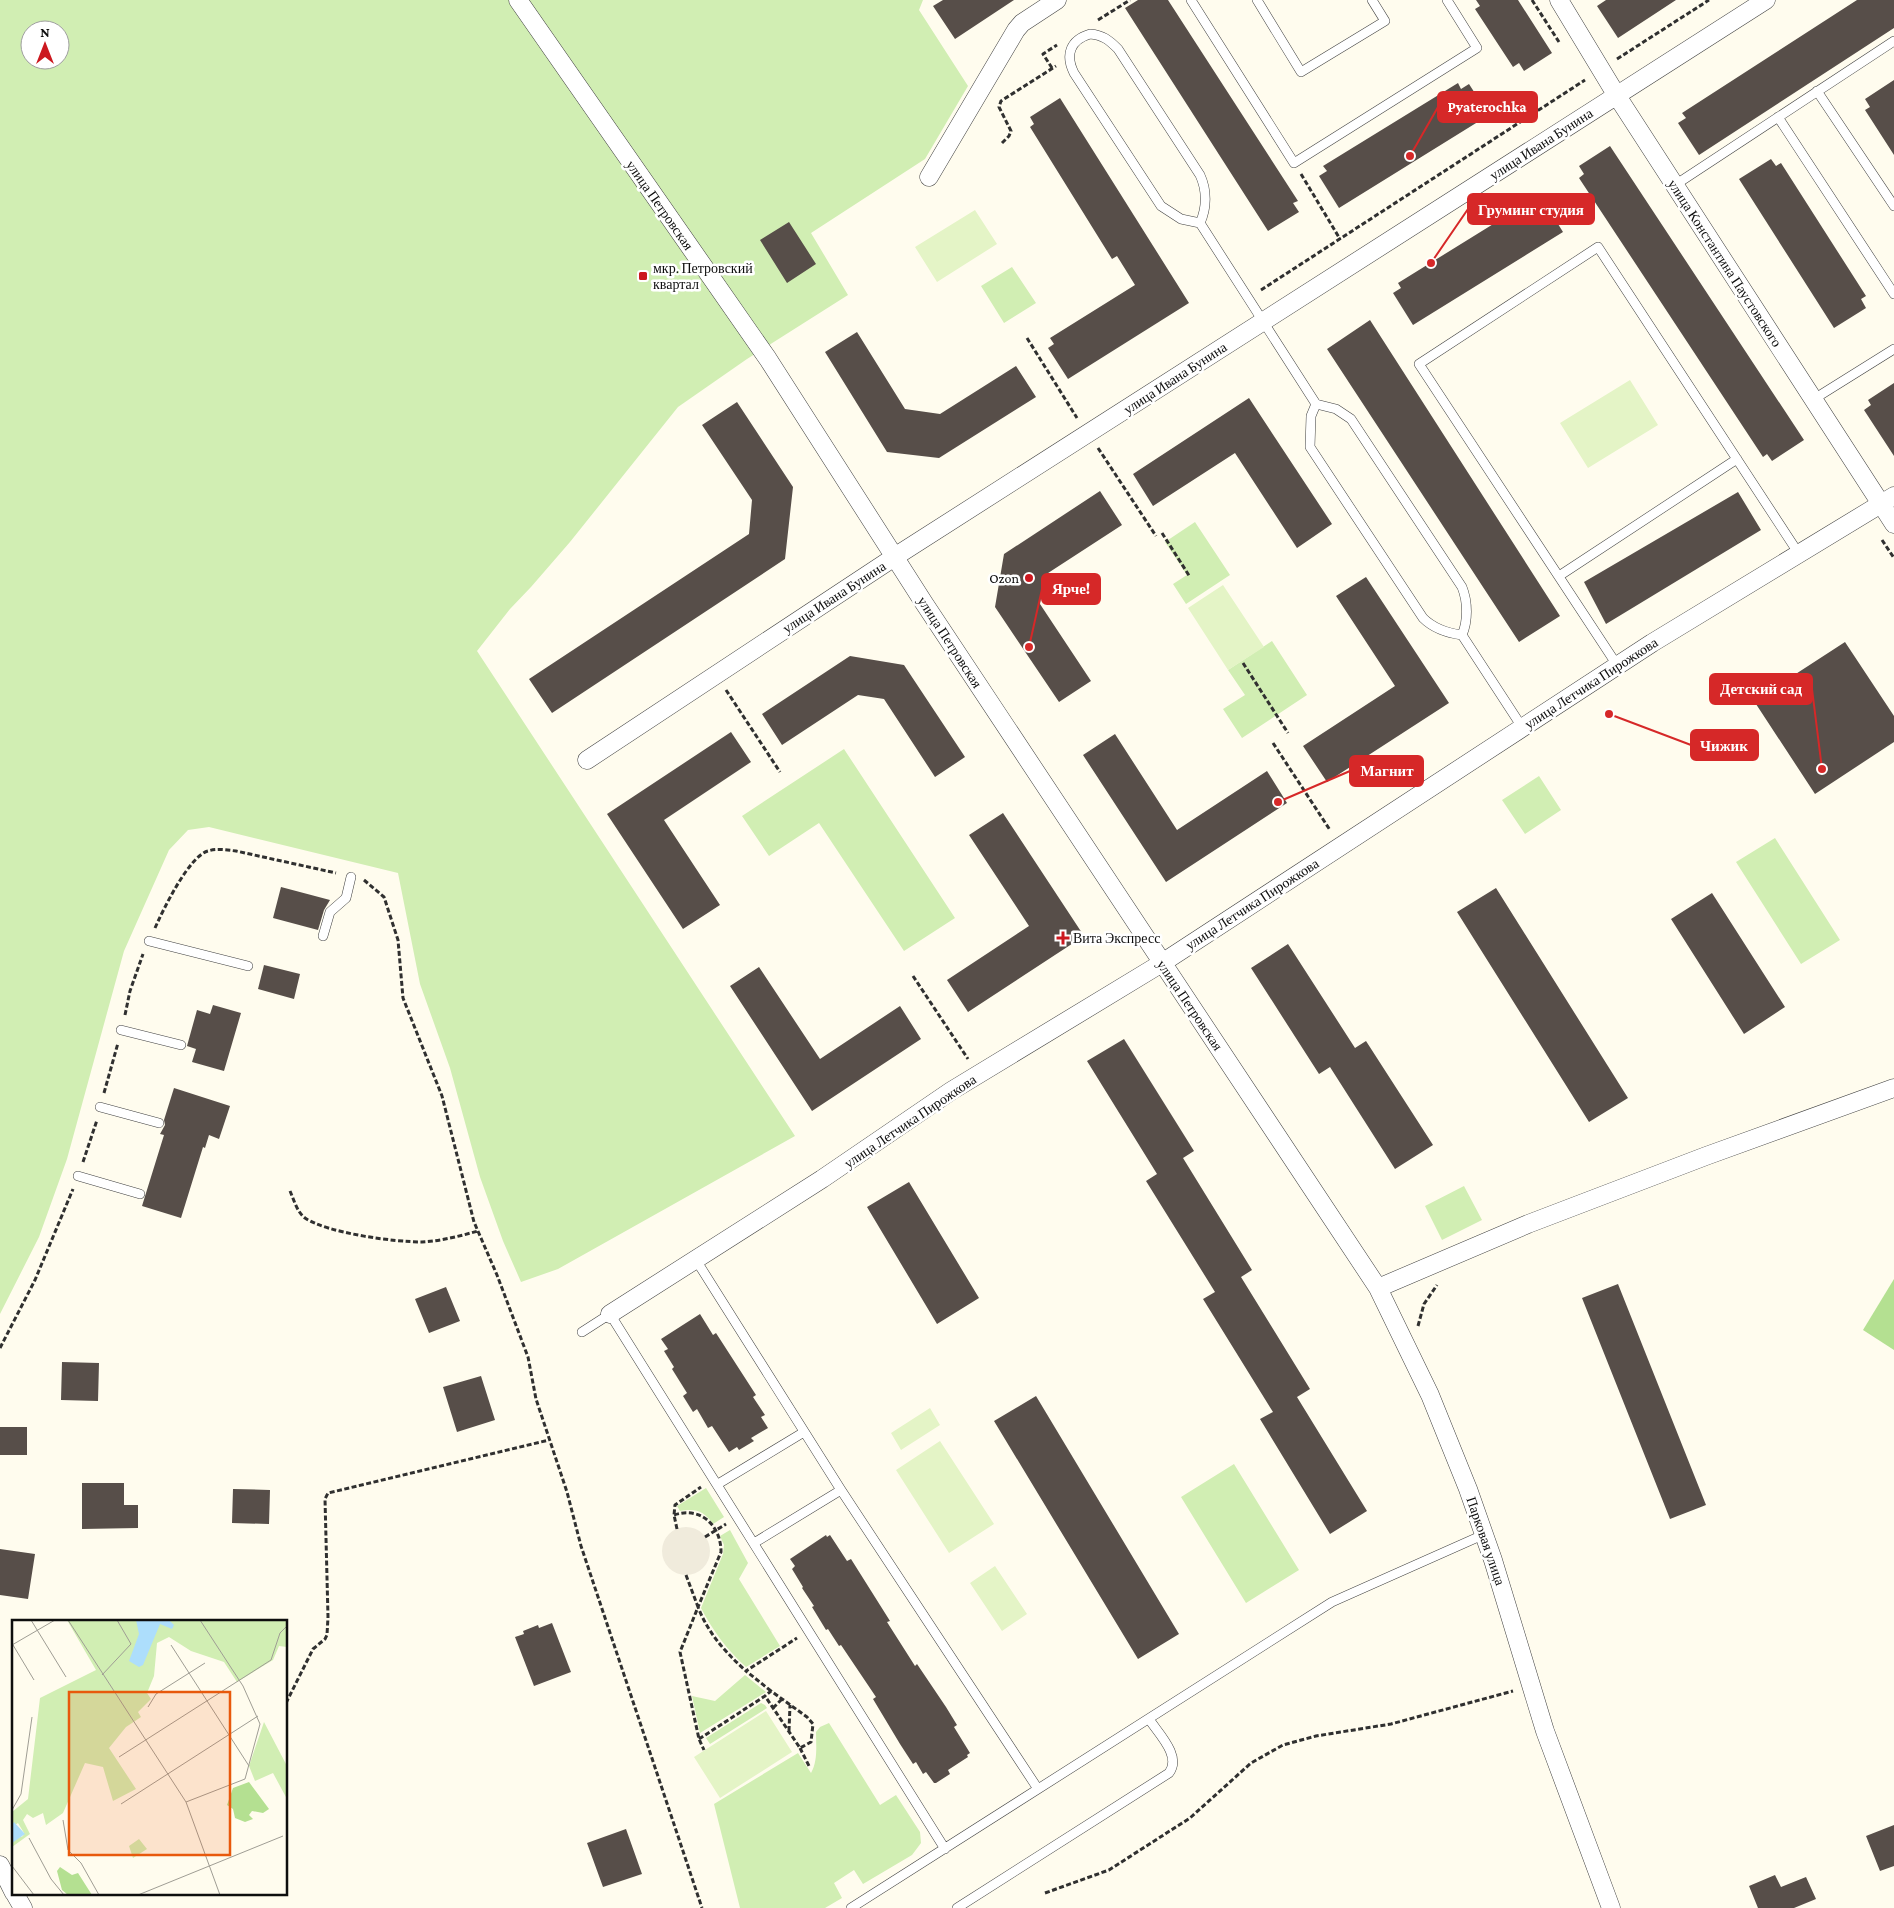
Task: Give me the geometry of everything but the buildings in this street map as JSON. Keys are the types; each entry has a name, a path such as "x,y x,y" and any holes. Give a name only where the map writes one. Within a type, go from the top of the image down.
{"street":[{"name":"улица Петровская","path":"518,0 768,359 896,556 924,603 1378,1288"},
{"path":"929,176 1016,30 1022,23 1057,0"},
{"name":"улица Константина Паустовского","path":"1559,0 1617,96 1814,399 1888,500 1894,524"},
{"name":"улица Ивана Бунина","path":"586,760 896,556 1766,0"},
{"name":"улица Летчика Пирожкова","path":"610,1314 822,1180 979,1075 1162,962 1617,665 1888,500"},
{"path":"1378,1288 1528,1224 1706,1156 1894,1088"},
{"name":"Парковая улица","path":"1378,1288 1430,1395 1485,1534 1545,1731 1610,1908"},
{"path":"0,1865 12,1890"},
{"path":"15,1896 23,1908"}],"lane":[{"path":"1191,0 1294,163 1477,48 1447,0"},
{"path":"1257,0 1301,72 1385,21 1372,0"},
{"path":"1200,223 1203,217 1205,198 1200,176 1118,49 1108,39 1098,34 1081,37 1073,44 1069,58 1074,74 1161,206 1181,219 1200,223 1316,404 1336,409 1351,419 1462,588 1466,610 1465,629 1462,635"},
{"path":"1675,185 1894,41"},
{"path":"1817,91 1894,206"},
{"path":"1778,117 1894,294"},
{"path":"1617,665 1419,364 1598,247 1799,554"},
{"path":"1814,399 1894,349"},
{"path":"1316,404 1311,416 1310,447 1423,618 1428,624 1442,631 1462,635 1522,727"},
{"path":"1558,576 1737,459"},
{"path":"323,936 330,912 346,898 351,877"},
{"path":"149,941 248,966"},
{"path":"121,1030 181,1045"},
{"path":"100,1107 159,1123"},
{"path":"78,1176 140,1194"},
{"path":"696,1260 841,1490 1038,1789"},
{"path":"582,1332 610,1314 945,1849"},
{"path":"716,1481 804,1432"},
{"path":"754,1543 841,1490"},
{"path":"851,1908 1332,1602 1485,1534"},
{"path":"957,1908 1169,1773 1174,1764 1172,1755 1149,1719"}],"path":[{"path":"1248,299 1709,0"},
{"path":"1002,143 1011,131 999,107 1001,102 1069,58"},
{"path":"1294,163 1340,239"},
{"path":"1027,338 1156,536"},
{"path":"1162,533 1190,577"},
{"path":"1242,663 1288,733"},
{"path":"716,675 780,772"},
{"path":"1273,743 1341,846"},
{"path":"0,1348 36,1280 78,1176 100,1107 130,991 149,941 173,891 192,863 206,851 221,849 367,880 384,897 398,940 403,998 442,1096 474,1222 497,1275 528,1356 536,1399 567,1492 581,1546 702,1908"},
{"path":"913,976 979,1075"},
{"path":"290,1191 296,1206 304,1218 350,1233 386,1240 422,1242 478,1231"},
{"path":"1417,1329 1424,1304 1442,1278"},
{"path":"288,1700 313,1649 327,1635 325,1499 328,1493 550,1440"},
{"path":"677,1529 674,1515 675,1505 682,1499 716,1481"},
{"path":"674,1515 681,1513 699,1514 707,1518 720,1543 720,1552 680,1652 699,1739 704,1750"},
{"path":"705,1536 737,1517"},
{"path":"686,1575 698,1607 715,1639 746,1671 807,1717 813,1724 811,1742 800,1748"},
{"path":"746,1671 809,1631"},
{"path":"1045,1893 1108,1870 1190,1818 1251,1763 1282,1745 1316,1736 1391,1724 1500,1694 1533,1687"},
{"path":"699,1739 772,1691"},
{"path":"764,1696 800,1748 809,1766"},
{"path":"772,1708 782,1699"},
{"path":"788,1732 790,1705"}],"green space":[{"path":"0,0 923,0 919,10 968,86 925,159 811,233 848,295 747,359 678,407 570,542 510,609 477,651 795,1136 558,1269 521,1282 503,1241 480,1177 450,1068 420,984 398,873 209,827 188,830 169,850 124,951 67,1159 39,1237 0,1314"},
{"path":"975,210 997,244 937,282 915,247"},
{"path":"1012,267 1036,303 1004,323 981,286"},
{"path":"1630,380 1658,425 1588,468 1560,423"},
{"path":"1195,522 1230,575 1186,604 1173,584 1187,575 1165,542"},
{"path":"1223,585 1264,647 1228,670 1188,608"},
{"path":"1272,641 1307,695 1242,738 1223,709 1245,695 1228,670"},
{"path":"844,749 955,918 904,951 819,823 769,856 742,816"},
{"path":"1539,776 1561,810 1525,834 1502,800"},
{"path":"1775,838 1840,940 1801,964 1736,862"},
{"path":"1464,1186 1482,1220 1442,1240 1425,1206"},
{"path":"1894,1279 1894,1350 1863,1330"},
{"path":"930,1408 940,1425 901,1450 891,1433"},
{"path":"940,1441 994,1524 949,1553 896,1470"},
{"path":"1234,1464 1299,1570 1246,1603 1181,1497"},
{"path":"706,1488 724,1517 713,1524 699,1511 680,1511 677,1506"},
{"path":"730,1530 748,1563 739,1579 780,1646 746,1667 721,1640 701,1608 723,1554 724,1545 720,1536"},
{"path":"995,1566 1027,1614 1002,1631 970,1583"},
{"path":"745,1675 766,1692 700,1733 692,1696 715,1701"},
{"path":"761,1703 767,1708 710,1744 706,1738"},
{"path":"766,1711 792,1752 720,1798 694,1757"},
{"path":"829,1723 880,1805 896,1795 920,1832 921,1843 912,1855 863,1884 854,1870 834,1883 842,1898 825,1908 740,1908 714,1804 798,1753 811,1773 816,1758 816,1732 820,1727"}],"shaded area":[{"path":"681,1527 691,1527 703,1534 710,1546 710,1556 703,1568 691,1575 681,1575 673,1571 666,1564 662,1556 662,1546 666,1538 673,1531"}],"place":[{"name":"Pyaterochka","path":"1410,156"},
{"name":"Груминг студия","path":"1431,263"},
{"name":"мкр. Петровский квартал","path":"643,276"},
{"name":"Ozon","path":"1029,578"},
{"name":"Ярче!","path":"1029,647"},
{"name":"Чижик","path":"1609,714"},
{"name":"Детский сад","path":"1822,769"},
{"name":"Магнит","path":"1278,802"},
{"name":"Вита Экспресс","path":"1063,938"}]}
